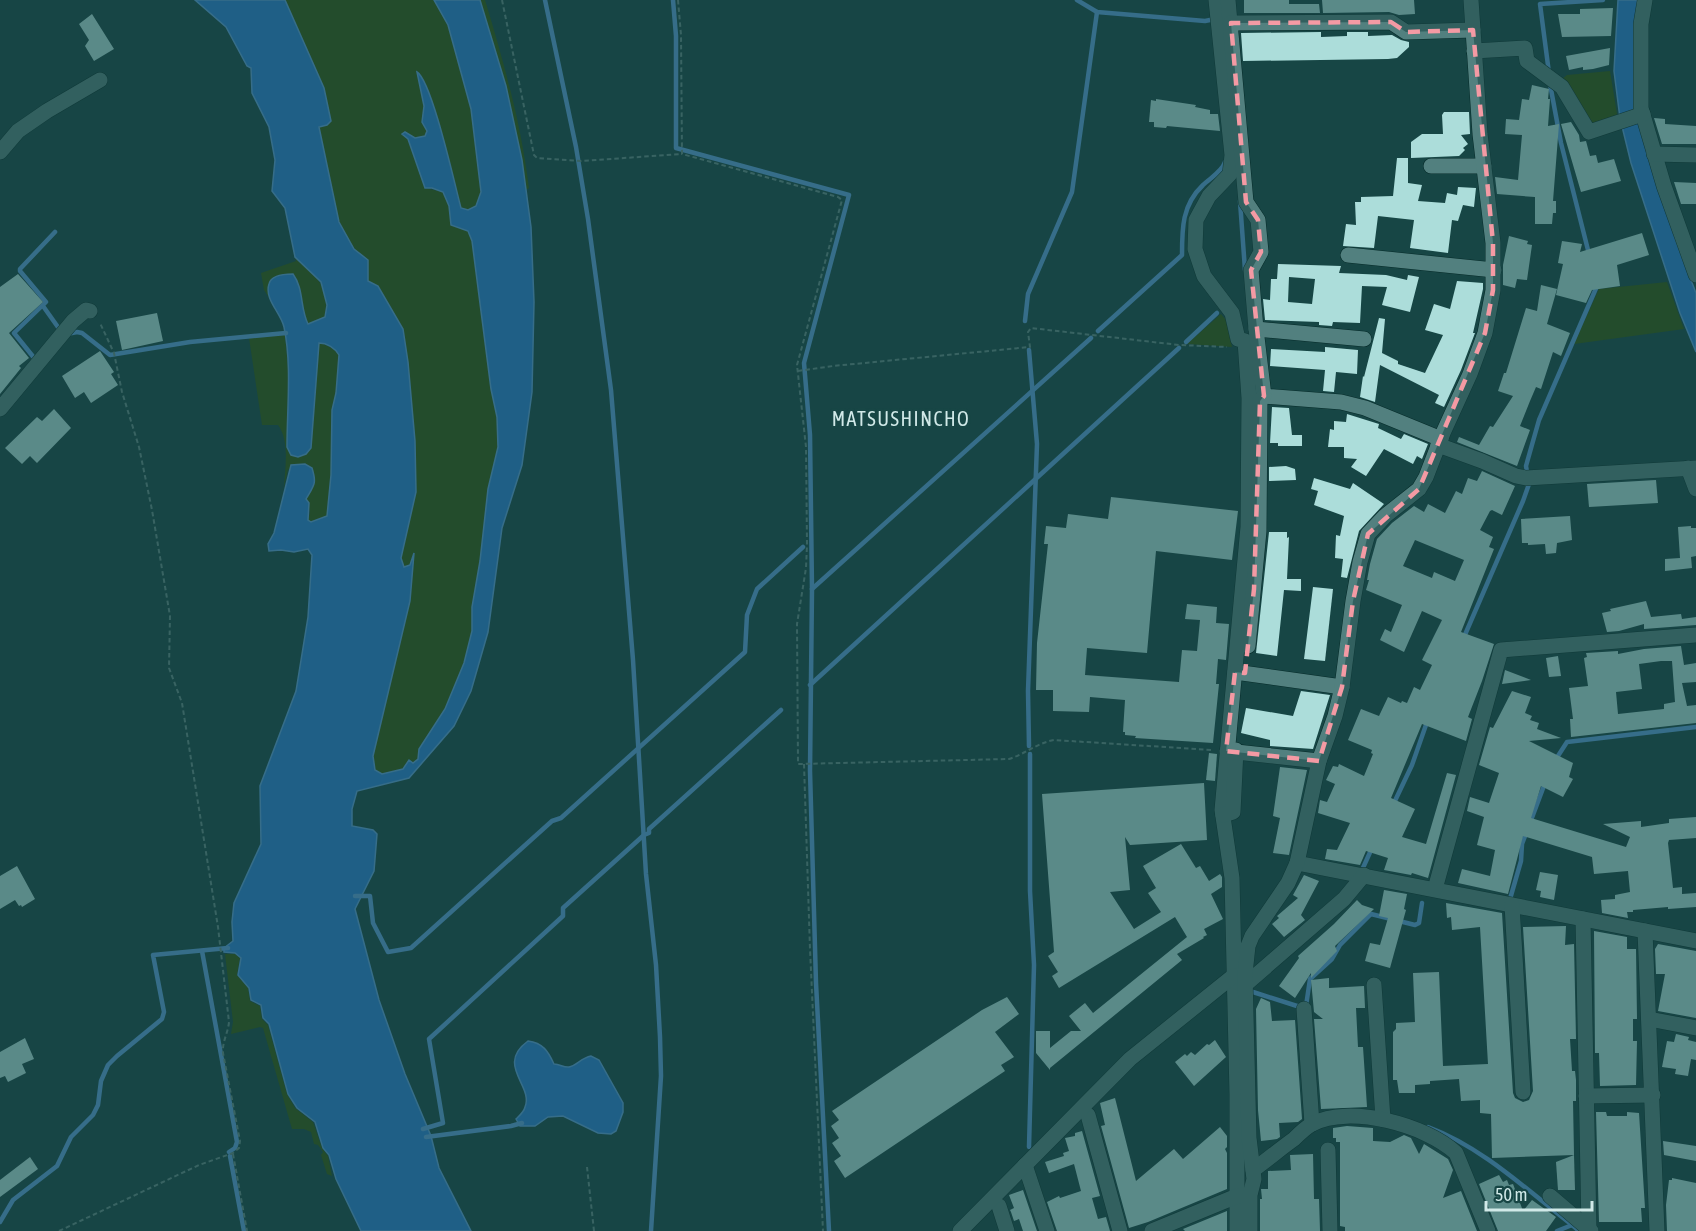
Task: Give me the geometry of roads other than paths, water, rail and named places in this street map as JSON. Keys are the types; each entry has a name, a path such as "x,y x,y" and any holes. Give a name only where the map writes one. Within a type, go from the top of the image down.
{"street":[{"path":"1216,0 1232,155 1230,174 1209,196 1196,220 1195,249 1204,276 1232,313 1238,339 1245,341 1249,398 1248,517 1240,673"},
{"path":"1228,0 1246,202 1258,220 1261,252 1251,270 1264,396 1260,401 1259,531 1230,751 1233,812 1227,814 1253,1170 1243,1195 1237,1231"},
{"path":"1250,1231 1243,1195 1240,977 1248,946 1252,936 1284,889 1297,863 1320,761 1342,687 1353,601 1368,534 1385,516 1419,489 1470,374 1485,333 1493,290 1493,243 1484,166 1471,0"},
{"path":"1644,0 1641,24 1641,115 1692,256 1696,275"},
{"path":"1231,23 1391,22 1406,32 1473,30"},
{"path":"1474,51 1525,48 1527,61 1562,87 1589,132 1641,115"},
{"path":"0,152 18,131 100,80"},
{"path":"1654,154 1696,155"},
{"path":"1431,166 1484,166"},
{"path":"1348,255 1494,270"},
{"path":"0,409 64,332 81,314 86,310 90,311"},
{"path":"1256,329 1364,339"},
{"path":"1264,396 1341,402 1365,408 1516,476 1529,478 1692,468 1696,489"},
{"path":"1435,889 1501,650 1696,635"},
{"path":"1240,673 1342,687"},
{"path":"1230,751 1320,761"},
{"path":"1297,863 1696,941"},
{"path":"960,1231 1026,1168 1130,1059 1167,1028 1344,899 1364,875"},
{"path":"1512,905 1522,1092"},
{"path":"1583,919 1590,1230"},
{"path":"1645,931 1657,1231"},
{"path":"1374,985 1383,1116"},
{"path":"1304,1009 1312,1124"},
{"path":"1649,1019 1696,1028"},
{"path":"1587,1096 1653,1095"},
{"path":"1088,1115 1120,1231"},
{"path":"1253,1170 1312,1124 1328,1119 1383,1116 1448,1145 1456,1153 1488,1231"},
{"path":"1328,1150 1330,1231"},
{"path":"1026,1168 1047,1231"},
{"path":"1152,1231 1243,1195"},
{"path":"1550,1196 1590,1230"},
{"path":"999,1206 1007,1231"}],"water":[{"path":"195,0 285,0 324,88 331,121 319,127 339,222 354,249 368,260 368,281 378,286 403,329 415,441 416,492 401,558 404,567 410,565 414,553 410,601 373,756 375,770 382,774 403,769 409,760 413,763 418,759 419,749 445,709 464,663 472,631 472,607 488,489 498,447 497,417 491,389 472,241 468,231 451,225 449,206 443,192 425,188 408,139 402,134 405,132 415,138 425,136 427,131 422,122 424,106 417,72 423,80 436,113 461,208 468,210 476,206 481,192 471,109 448,25 434,0 480,0 506,86 522,160 531,227 534,302 532,392 522,465 502,528 488,632 471,691 454,726 409,778 357,791 352,809 352,826 373,830 377,834 374,871 355,909 379,1000 405,1074 431,1136 439,1168 471,1231 361,1231 336,1179 315,1122 297,1108 288,1094 269,1024 263,1018 261,1005 251,1000 249,988 238,975 241,958 235,953 224,952 224,948 233,941 234,903 261,844 260,786 296,691 308,617 312,555 308,549 294,552 269,551 268,544 274,533 291,465 305,464 312,468 314,484 306,499 309,503 308,520 311,522 327,516 331,475 332,410 336,393 339,355 330,346 319,343 311,448 306,454 298,457 291,455 287,447 286,341 284,327 269,295 270,281 275,277 293,274 299,286 308,324 325,317 327,305 321,282 295,257 285,208 272,191 275,160 269,127 252,93 251,68 247,66 226,27"},
{"path":"1618,0 1637,0 1638,117 1676,241 1696,293 1696,352 1680,313 1631,163 1620,118 1614,71"},
{"path":"528,1041 544,1048 554,1064 565,1067 591,1056 599,1060 623,1103 623,1112 616,1131 611,1134 598,1133 563,1116 548,1117 535,1126 520,1126 516,1119 524,1110 526,1099 515,1067 515,1058"}],"waterway":[{"path":"545,0 576,147 611,390 660,1037 661,1076 651,1231"},
{"path":"673,0 676,36 676,148 849,195 804,363 810,435 812,589 810,771 816,983 829,1231"},
{"path":"1077,0 1097,12 1205,21 1215,19"},
{"path":"1549,73 1540,4 1603,0"},
{"path":"1025,321 1028,294 1072,192 1097,12"},
{"path":"1550,84 1561,143 1589,254"},
{"path":"1098,331 1182,255 1183,226 1187,209 1196,193 1216,175 1225,162"},
{"path":"1240,201 1245,270"},
{"path":"33,361 35,359 14,333 46,302 20,269 55,232"},
{"path":"1464,637 1523,501 1529,484 1526,466 1539,420 1597,286"},
{"path":"43,306 60,330"},
{"path":"1186,342 1217,313"},
{"path":"67,334 82,333 110,355 190,342 286,333"},
{"path":"812,589 1091,338"},
{"path":"810,685 1179,348"},
{"path":"1029,350 1037,444 1028,691 1029,746"},
{"path":"355,896 370,896 373,923 388,952 411,948 552,821 561,818 745,652 747,615 757,589 803,547"},
{"path":"423,1129 443,1123 429,1039 563,916 563,908 649,833 649,829 781,710"},
{"path":"1393,805 1412,765 1427,722"},
{"path":"1556,759 1567,742 1696,727"},
{"path":"1029,1147 1034,965 1030,891 1030,754"},
{"path":"1530,823 1545,783"},
{"path":"1510,899 1527,831"},
{"path":"1362,870 1372,848"},
{"path":"1253,992 1297,1006 1306,1006 1310,979 1332,959 1340,945 1371,914 1415,925 1419,923 1422,903"},
{"path":"0,1222 13,1200 57,1166 71,1137 93,1115 98,1105 101,1081 108,1065 162,1019 164,1012 153,955 228,948"},
{"path":"202,951 237,1142 235,1148 229,1152"},
{"path":"426,1137 522,1123"},
{"path":"1428,1127 1467,1146 1485,1158 1572,1225"},
{"path":"230,1156 244,1231"},
{"path":"1557,1231 1572,1225 1579,1231"}],"district":[{"name":"MATSUSHINCHO","path":"901,419"}]}
